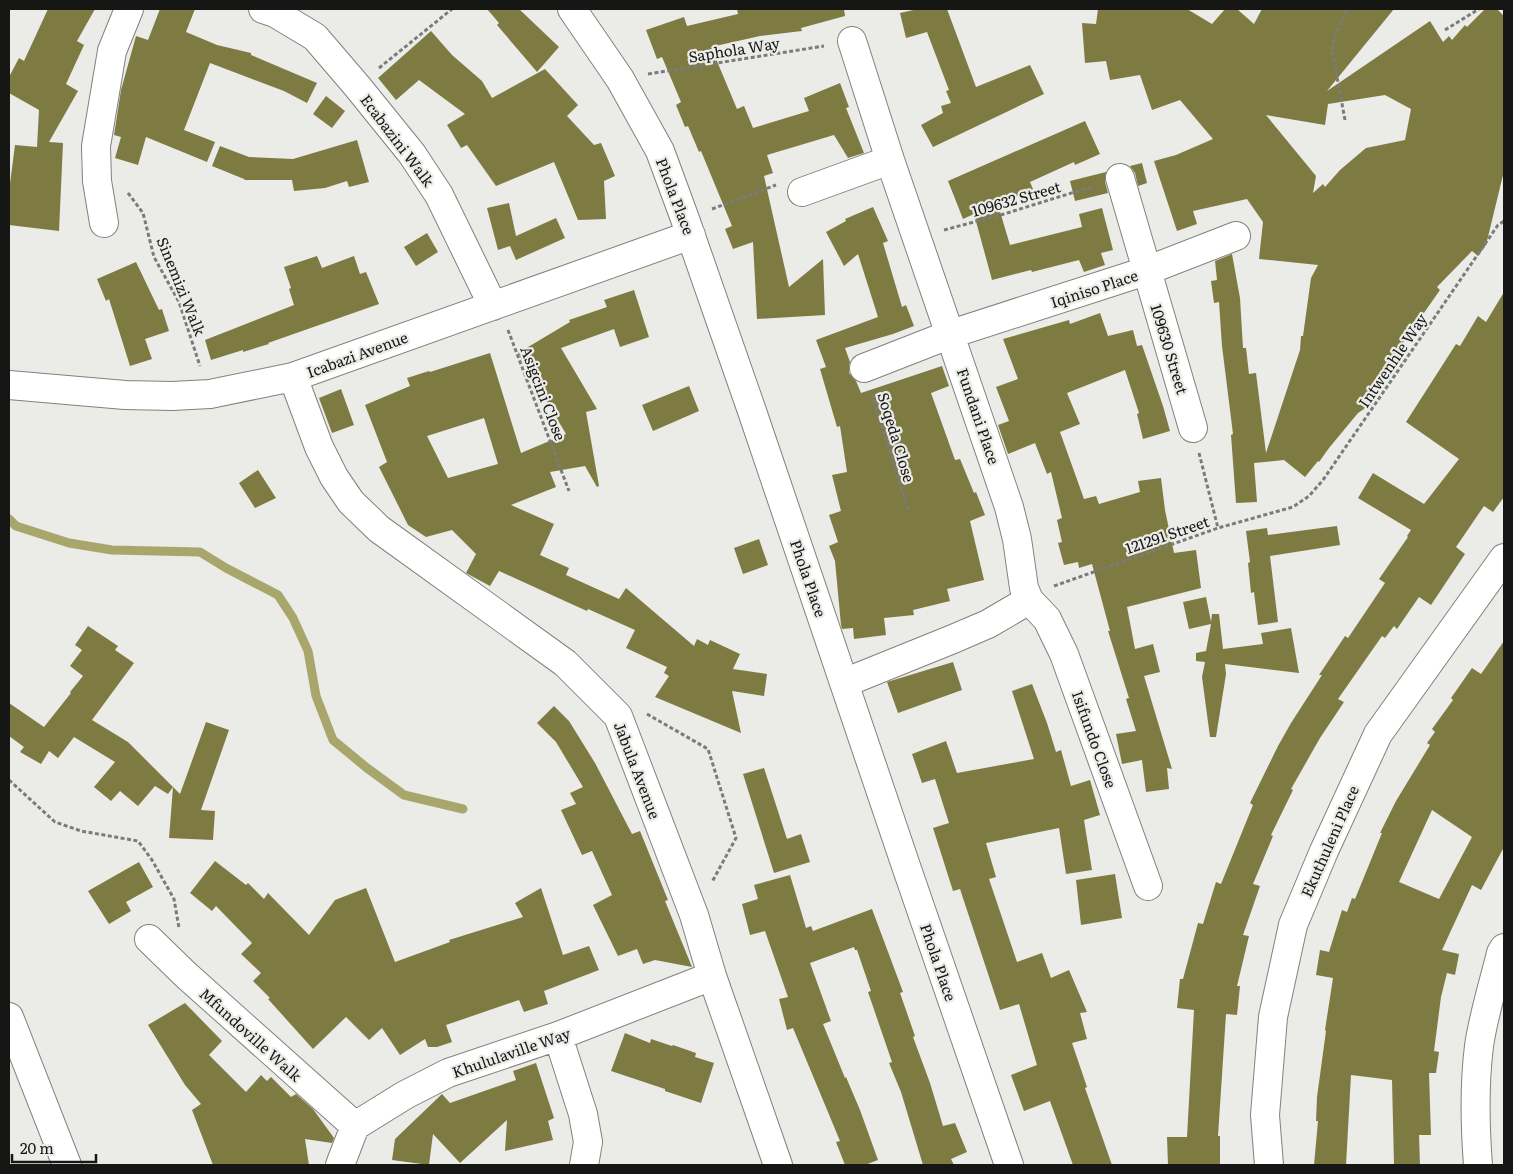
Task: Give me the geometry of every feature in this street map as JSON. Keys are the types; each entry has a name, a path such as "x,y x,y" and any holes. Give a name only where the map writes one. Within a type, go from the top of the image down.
{"street":[{"path":"104,223 97,181 96,146 112,52 128,9"},
{"name":"Ecabazini Walk","path":"263,9 275,13 315,37 412,154 439,196 493,306"},
{"name":"Phola Place","path":"572,9 620,79 660,151 754,414 1009,1165"},
{"name":"Fundani Place","path":"852,41 890,160 1010,507 1024,588 1039,594"},
{"path":"802,192 890,160"},
{"name":"109630 Street","path":"1120,178 1193,428"},
{"name":"Icabazi Avenue","path":"9,385 125,395 172,396 210,394 293,377 493,306 688,227"},
{"name":"Iqiniso Place","path":"864,368 951,334 1146,271 1236,236"},
{"name":"Jabula Avenue","path":"293,377 319,447 334,477 351,502 385,534 565,663 618,716 694,915 712,976 778,1165"},
{"name":"Ekuthuleni Place","path":"1269,1165 1265,1116 1273,1017 1293,925 1324,851 1378,734 1504,558"},
{"path":"844,683 988,624 1039,594"},
{"name":"Isifundo Close","path":"1039,594 1047,619 1064,654 1148,886"},
{"name":"Mfundoville Walk","path":"149,939 186,975 355,1126"},
{"path":"1478,1165 1476,1100 1479,1045 1504,948"},
{"name":"Khululaville Way","path":"355,1126 404,1095 448,1073 558,1036 712,976"},
{"path":"9,1017 67,1165"},
{"path":"558,1036 583,1114 588,1142 584,1165"},
{"path":"340,1165 355,1126"}],"path":[{"path":"357,86 452,9"},
{"path":"1345,120 1332,50 1335,35 1348,9"},
{"path":"1446,30 1479,9"},
{"name":"Saphola Way","path":"620,79 852,41"},
{"name":"109632 Street","path":"918,237 1004,214 1120,178"},
{"name":"Sinemizi Walk","path":"97,181 128,194 143,213 154,257 179,302 210,394"},
{"path":"688,227 780,184 787,184 802,192"},
{"name":"Intwenhle Way","path":"1293,507 1309,496 1323,480 1487,240 1504,220"},
{"name":"Asigcini Close","path":"493,306 503,318 569,491"},
{"name":"Soqeda Close","path":"864,368 909,513"},
{"path":"1193,428 1218,528"},
{"name":"121291 Street","path":"1039,594 1066,580 1218,528 1293,507"},
{"path":"618,716 642,710 708,749 736,838 694,915"},
{"path":"9,780 55,822 81,831 138,841 152,860 174,899 186,975"}],"building":[{"path":"48,9 95,9 77,41 84,45 66,84 78,91 49,142 63,143 59,231 9,225 9,191 15,145 37,147 39,110 9,93 9,77 19,58 24,61"},
{"path":"160,9 195,9 186,32 217,45 251,53 251,55 317,83 307,103 284,91 210,63 184,130 215,142 207,162 146,137 138,165 115,158 121,137 114,135 121,90 136,36 148,40"},
{"path":"487,9 519,9 559,47 537,72 497,25 499,23"},
{"path":"737,9 844,9 845,16 801,28 802,31 760,36 711,47 737,109 744,106 753,128 809,111 804,98 840,83 849,107 846,108 864,153 848,158 834,135 767,155 773,173 764,176 789,287 823,259 825,315 757,319 753,242 733,249 725,229 732,226 701,151 699,152 688,126 685,127 676,105 681,102 662,57 657,59 646,30 684,17 687,26 738,14"},
{"path":"918,9 947,9 976,87 1030,65 1044,94 933,147 921,125 943,113 941,106 951,103 946,91 949,90 927,32 906,38 900,13"},
{"path":"1098,9 1187,9 1212,24 1225,9 1237,9 1254,24 1262,9 1394,9 1327,91 1430,21 1443,42 1449,36 1452,40 1465,25 1467,27 1485,9 1497,9 1504,16 1504,171 1486,245 1478,256 1472,251 1437,287 1440,290 1368,393 1373,397 1305,477 1284,460 1254,463 1257,502 1236,503 1231,435 1233,434 1222,346 1219,302 1214,303 1211,281 1217,280 1215,261 1232,254 1240,298 1243,348 1246,348 1249,374 1256,373 1266,453 1300,350 1311,278 1318,265 1259,259 1263,222 1247,199 1193,211 1197,224 1177,231 1154,161 1176,155 1213,139 1180,100 1152,110 1140,75 1110,80 1106,61 1085,63 1082,23 1096,24","holes":["1385,95 1411,109 1405,140 1366,148 1340,170 1325,187 1323,184 1313,193 1316,176 1266,115 1325,125 1328,104"]},
{"path":"431,31 452,55 482,81 492,98 545,69 578,105 567,116 594,145 601,143 615,176 604,181 606,219 578,220 554,162 496,186 467,145 461,148 447,125 465,114 419,80 396,100 378,78"},
{"path":"326,96 345,111 332,128 313,114"},
{"path":"1085,121 1100,154 1075,165 1074,162 1030,182 1033,189 998,205 1010,245 1082,227 1079,214 1102,208 1113,250 1101,253 1105,265 1084,272 1079,260 992,280 974,214 963,219 948,181"},
{"path":"357,140 369,182 349,187 347,181 325,188 294,191 292,180 245,180 212,166 220,146 249,157 293,159"},
{"path":"1142,163 1147,183 1138,186 1135,173 1130,166"},
{"path":"1106,172 1105,182 1108,193 1075,201 1070,181"},
{"path":"509,203 516,236 556,218 565,238 516,260 510,246 498,250 487,208"},
{"path":"873,207 888,241 883,243 902,307 906,305 914,326 845,348 850,362 849,373 856,381 861,393 942,366 949,386 931,393 955,460 960,459 985,515 970,521 984,580 947,589 950,601 913,610 914,615 884,618 886,635 854,639 853,628 842,629 835,561 829,546 838,542 829,515 841,511 832,475 847,472 840,426 837,427 820,369 826,367 816,340 878,317 858,254 844,266 826,232 846,221 845,219"},
{"path":"427,233 438,252 416,266 404,247"},
{"path":"317,256 322,268 354,256 360,274 366,272 379,304 269,344 211,360 205,340 294,305 284,267"},
{"path":"136,262 159,310 162,309 169,331 145,339 152,359 130,366 109,299 106,301 97,279"},
{"path":"634,290 649,337 620,347 614,329 561,348 597,409 586,412 599,486 597,487 585,466 550,472 556,487 511,505 554,524 540,555 569,568 566,575 619,599 626,588 694,646 697,639 708,645 710,640 740,654 733,669 767,674 764,696 732,691 741,733 655,697 669,676 664,673 667,667 626,648 635,630 588,609 587,611 499,571 490,586 466,573 476,554 452,530 426,537 408,525 379,467 387,462 365,405 410,386 407,378 490,353 521,453 566,434 518,353 570,322 569,320 607,307 604,300","holes":["484,418 498,464 448,478 427,436"]},
{"path":"1504,292 1504,497 1493,512 1484,506 1456,547 1465,554 1431,605 1419,597 1397,629 1394,626 1385,638 1382,636 1338,699 1344,702 1320,738 1291,789 1293,790 1271,835 1273,836 1253,884 1260,886 1243,935 1249,936 1237,986 1240,986 1237,1015 1226,1014 1218,1136 1220,1136 1220,1165 1168,1165 1167,1137 1187,1137 1194,1010 1177,1008 1180,979 1183,979 1198,923 1203,924 1216,882 1221,884 1253,805 1250,803 1278,746 1322,675 1319,675 1345,636 1348,638 1385,583 1379,579 1411,530 1358,498 1373,473 1424,504 1459,459 1406,422 1456,344 1460,346 1478,316 1486,322"},
{"path":"1100,313 1108,336 1133,330 1137,346 1142,345 1170,431 1143,439 1137,414 1139,413 1125,370 1067,393 1080,424 1060,432 1084,499 1096,496 1099,504 1140,492 1138,481 1161,478 1165,510 1174,553 1196,550 1201,588 1127,607 1135,649 1153,644 1160,672 1144,676 1172,769 1167,768 1169,789 1146,792 1142,760 1122,764 1116,734 1136,731 1126,699 1129,698 1108,631 1110,631 1092,564 1079,568 1078,562 1064,565 1058,543 1062,542 1057,520 1062,518 1051,472 1047,474 1035,443 1008,454 998,425 1009,421 996,387 1018,379 1003,339 1069,320 1070,324"},
{"path":"689,386 699,411 653,431 642,405"},
{"path":"341,389 354,425 332,433 319,398"},
{"path":"258,470 276,498 255,508 239,483"},
{"path":"1337,526 1340,545 1270,556 1278,622 1258,625 1254,592 1251,593 1246,531 1267,528 1268,535"},
{"path":"759,539 768,565 743,574 734,548"},
{"path":"1206,597 1211,622 1212,614 1219,614 1223,649 1263,644 1261,633 1291,628 1299,673 1225,664 1226,674 1216,737 1210,737 1202,677 1205,662 1196,661 1196,653 1206,651 1211,624 1189,629 1183,602"},
{"path":"88,626 118,646 115,650 134,663 92,720 128,742 173,787 168,794 155,786 138,806 120,791 111,801 94,787 115,762 74,737 58,758 49,751 41,764 20,752 24,747 9,736 9,703 44,727 71,693 83,676 70,666 82,650 75,645"},
{"path":"1504,641 1504,847 1481,890 1472,885 1442,950 1459,954 1455,975 1447,973 1441,997 1434,1051 1439,1052 1436,1073 1429,1073 1431,1135 1419,1135 1420,1165 1394,1165 1392,1080 1351,1075 1346,1165 1314,1165 1318,1121 1316,1121 1317,1097 1333,978 1316,975 1320,950 1329,952 1342,910 1347,912 1352,898 1355,899 1382,833 1380,833 1396,801 1430,745 1427,743 1435,732 1432,729 1453,700 1451,698 1472,668 1481,674","holes":["1432,810 1472,837 1439,899 1399,882"]},
{"path":"953,662 962,690 898,713 887,682"},
{"path":"1032,684 1056,752 1061,750 1071,786 1090,780 1100,815 1084,820 1092,870 1066,874 1059,828 986,843 996,877 989,879 1017,962 1042,953 1051,978 1069,970 1087,1012 1080,1013 1087,1039 1072,1043 1087,1087 1085,1088 1112,1165 1073,1165 1050,1101 1024,1111 1011,1075 1037,1065 1019,1004 1000,1010 960,889 953,891 933,828 949,823 935,779 922,783 912,754 946,741 957,773 1034,759 1012,691"},
{"path":"554,706 569,721 595,763 632,834 640,831 668,900 665,901 692,967 655,960 643,964 637,949 618,956 593,905 612,895 592,851 582,855 561,810 576,804 570,793 583,787 556,742 537,723"},
{"path":"206,722 229,730 201,810 215,811 213,840 169,838 173,787 180,794"},
{"path":"764,768 787,839 801,834 810,862 774,873 743,774"},
{"path":"215,861 246,885 248,883 264,899 268,893 309,935 335,900 366,888 395,962 450,942 449,940 523,917 515,903 541,888 563,955 589,946 599,970 544,991 548,1004 524,1012 519,1000 446,1025 452,1042 437,1047 428,1047 425,1039 400,1055 382,1028 369,1040 346,1017 313,1049 253,981 261,973 241,954 252,943 216,906 212,911 190,893"},
{"path":"139,862 153,887 126,902 131,911 109,924 88,891"},
{"path":"1115,874 1122,918 1081,925 1076,880"},
{"path":"790,875 806,928 811,926 813,931 872,909 903,992 900,993 915,1036 913,1037 943,1126 955,1123 967,1152 951,1159 954,1165 923,1165 901,1092 889,1063 892,1062 868,992 871,991 857,950 854,947 810,963 831,1021 823,1024 860,1110 878,1160 865,1165 845,1165 836,1142 840,1141 793,1028 787,1030 779,999 788,997 765,931 750,935 742,904 758,899 754,885"},
{"path":"185,1003 222,1041 209,1055 246,1092 261,1075 267,1081 271,1077 291,1097 296,1094 313,1109 334,1138 332,1143 305,1139 309,1165 213,1165 192,1110 201,1104 185,1085 148,1025"},
{"path":"625,1033 650,1043 651,1039 673,1045 696,1053 695,1057 714,1063 701,1103 611,1071"},
{"path":"536,1063 554,1118 548,1121 553,1140 505,1151 507,1120 460,1163 433,1134 429,1165 392,1160 395,1139 442,1094 450,1103 516,1080 513,1071"}],"waterway":[{"path":"9,519 16,526 69,543 112,550 200,552 278,595 293,618 308,651 316,696 333,740 404,795 463,809"}]}
